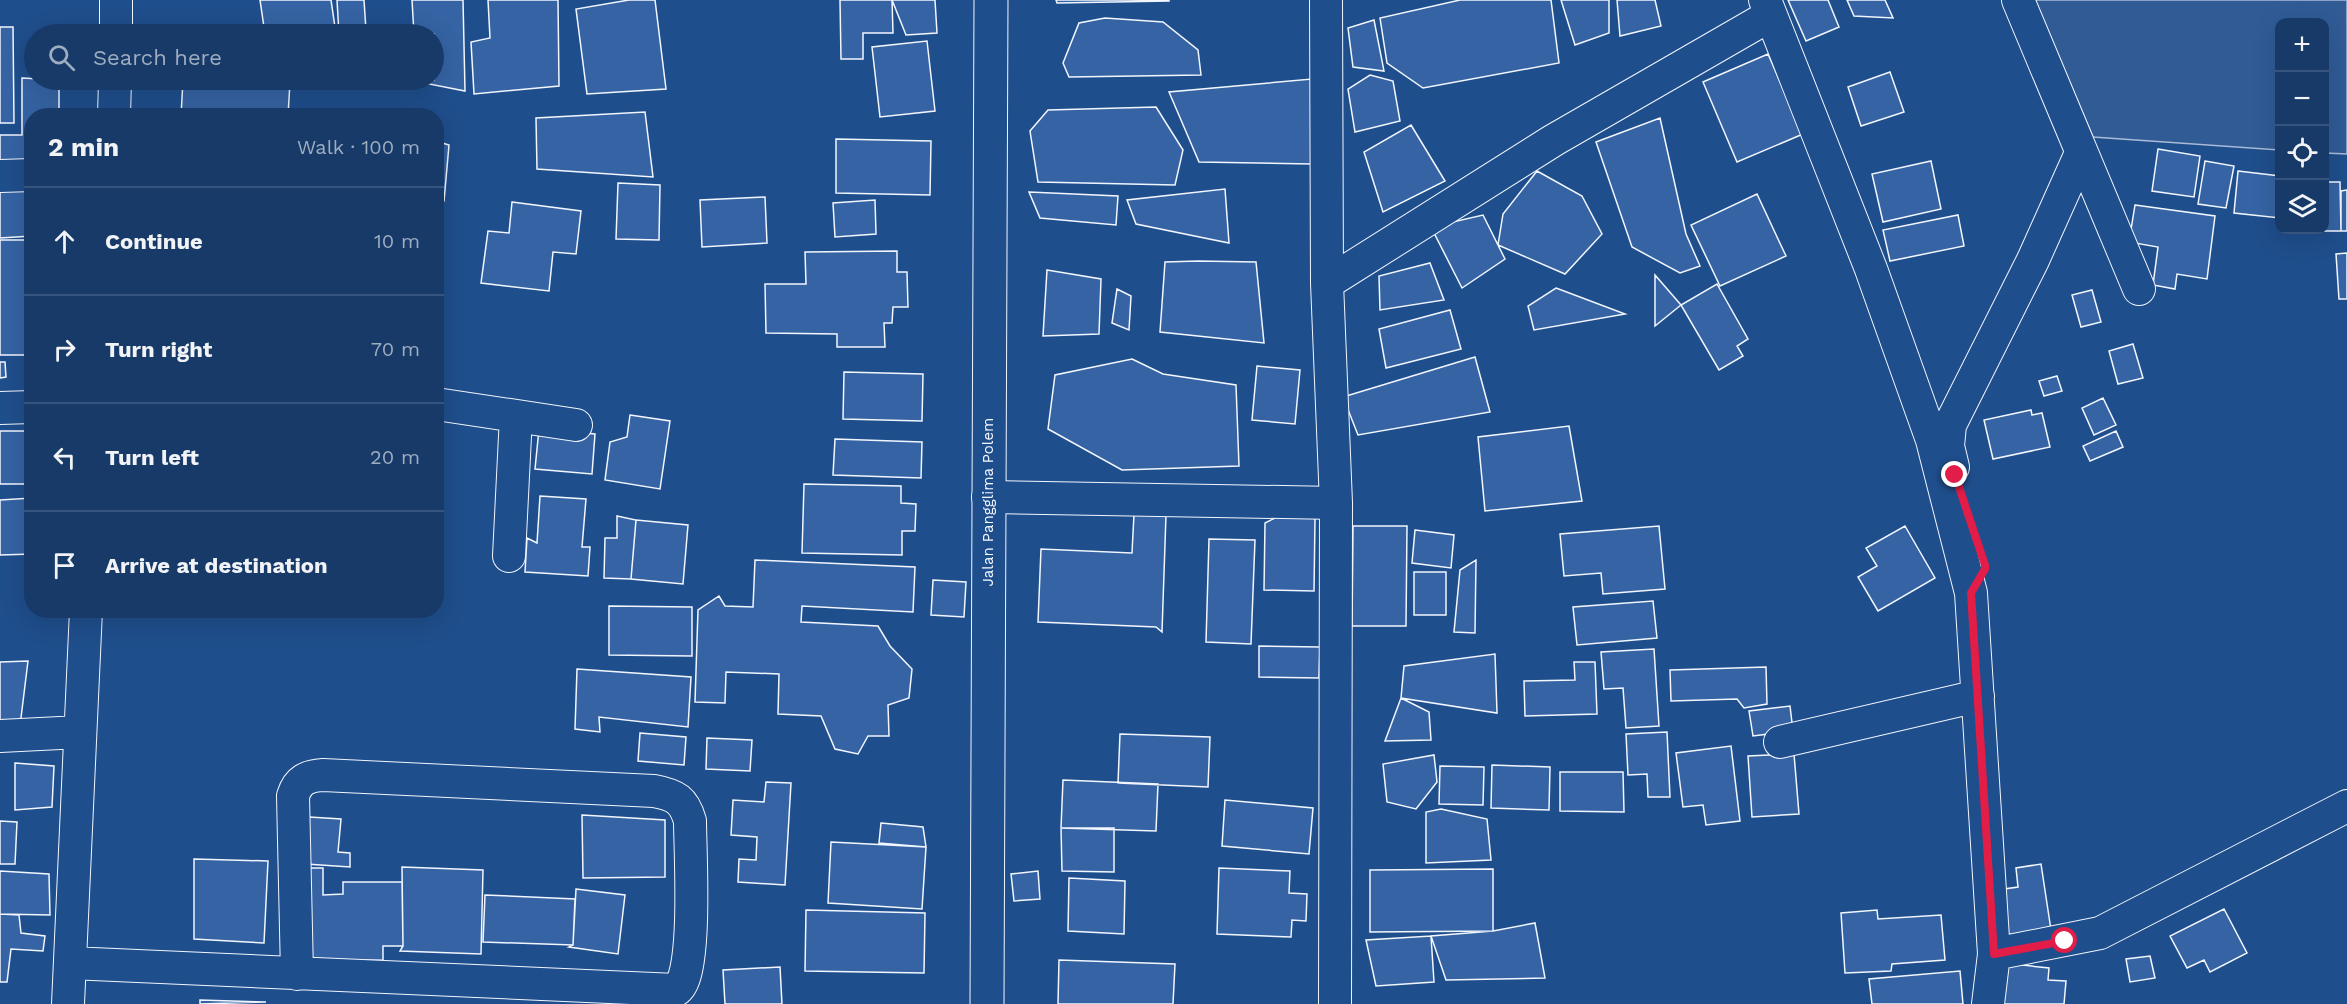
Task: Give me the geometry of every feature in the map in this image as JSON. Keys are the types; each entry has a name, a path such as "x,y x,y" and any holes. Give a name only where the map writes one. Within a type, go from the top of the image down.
{"street":[{"path":"116,0 116,24"},
{"name":"Jalan Pangglima Polem","path":"987,1004 991,0"},
{"path":"1326,0 1327,283 1336,503 1335,1004"},
{"path":"2018,0 2139,289"},
{"path":"1327,283 1768,8 1871,269 1932,440 1971,593 1994,954 1988,1004"},
{"path":"114,108 115,90"},
{"path":"1971,593 1985,565 1955,475 1948,446 1950,426 2033,260 2081,153"},
{"path":"0,176 24,175"},
{"path":"444,405 576,425"},
{"path":"0,408 24,407"},
{"path":"509,556 516,416"},
{"path":"988,496 1336,503"},
{"path":"68,1004 86,618"},
{"path":"1780,742 1978,696"},
{"path":"0,736 80,732"},
{"path":"70,963 297,974 679,989 685,981 690,955 690,821 686,806 674,795 654,791 323,775 303,780 297,784 293,796 297,974"},
{"path":"1994,954 2100,933 2347,806"}],"shaded area":[{"path":"2035,0 2347,0 2347,154 2329,153 2329,18 2275,18 2275,150 2093,137"}],"building":[{"path":"260,0 331,0 335,24 264,24"},
{"path":"337,0 364,0 366,24 338,24"},
{"path":"412,0 463,0 465,91 444,87 444,24 413,24"},
{"path":"488,0 558,0 559,86 474,94 471,42 490,38"},
{"path":"629,0 655,0 666,89 587,94 576,9"},
{"path":"840,0 892,0 893,33 863,33 863,59 841,59"},
{"path":"892,0 935,0 937,33 906,35"},
{"path":"1056,0 1169,0 1169,1 1057,3"},
{"path":"1460,0 1551,0 1559,63 1423,88 1387,63 1380,18"},
{"path":"1561,0 1609,0 1609,33 1575,45"},
{"path":"1617,0 1655,0 1661,26 1620,36"},
{"path":"1788,0 1828,0 1839,27 1806,41"},
{"path":"1847,0 1885,0 1893,18 1854,16"},
{"path":"1105,18 1163,22 1198,50 1201,75 1069,77 1063,63 1079,23"},
{"path":"1374,20 1384,71 1353,67 1348,28"},
{"path":"0,27 13,27 14,123 0,123"},
{"path":"927,41 935,111 880,117 872,47"},
{"path":"1768,54 1803,134 1737,162 1703,82"},
{"path":"1890,72 1904,112 1861,126 1848,87"},
{"path":"1370,75 1393,81 1400,121 1355,132 1348,89"},
{"path":"22,78 24,78 24,90 59,90 59,108 24,108 24,160 0,160 0,135 22,135"},
{"path":"1312,79 1312,164 1199,162 1169,92"},
{"path":"182,90 290,90 288,108 181,108"},
{"path":"1156,107 1183,150 1175,185 1038,182 1030,131 1048,110"},
{"path":"645,112 653,177 537,169 536,118"},
{"path":"1660,118 1686,234 1700,266 1680,273 1632,247 1596,142"},
{"path":"1411,125 1445,181 1383,212 1364,152"},
{"path":"836,139 931,141 930,195 836,193"},
{"path":"444,143 449,145 444,201"},
{"path":"2158,149 2200,156 2194,197 2152,191"},
{"path":"1931,161 1941,209 1883,222 1872,174"},
{"path":"2205,161 2234,166 2226,208 2198,204"},
{"path":"1537,171 1582,196 1602,234 1565,274 1498,245 1503,214"},
{"path":"2238,171 2275,175 2275,217 2234,213"},
{"path":"24,180 24,236 0,238 0,182"},
{"path":"2329,182 2340,182 2341,231 2329,231"},
{"path":"618,183 660,185 659,240 616,239"},
{"path":"1225,189 1229,243 1136,224 1127,200"},
{"path":"2347,190 2347,231 2341,231 2341,191"},
{"path":"1029,192 1118,196 1116,225 1040,218"},
{"path":"1757,194 1786,256 1720,286 1691,225"},
{"path":"765,197 767,243 702,247 700,200"},
{"path":"875,200 876,234 835,237 833,203"},
{"path":"512,202 581,211 576,254 553,252 549,291 481,283 488,231 509,233"},
{"path":"2135,205 2215,216 2207,279 2177,274 2175,289 2153,285 2158,247 2129,242"},
{"path":"1483,215 1505,259 1462,288 1431,227"},
{"path":"1958,215 1964,246 1890,261 1883,230"},
{"path":"0,240 24,240 24,355 0,355"},
{"path":"897,251 897,272 907,272 908,307 893,307 892,323 884,323 885,347 837,347 837,334 766,333 765,284 806,284 805,252"},
{"path":"2347,253 2347,299 2339,299 2336,254"},
{"path":"1165,262 1256,262 1264,343 1160,332"},
{"path":"1430,263 1444,300 1380,310 1379,276"},
{"path":"1047,270 1101,279 1099,334 1043,336"},
{"path":"1655,275 1681,305 1655,326"},
{"path":"1717,284 1748,339 1737,346 1743,356 1719,370 1681,305"},
{"path":"1556,288 1625,314 1534,330 1528,306"},
{"path":"1117,289 1131,296 1129,330 1112,323"},
{"path":"2092,290 2101,322 2081,327 2072,295"},
{"path":"1450,310 1461,349 1386,368 1379,329"},
{"path":"2133,344 2143,378 2118,384 2109,351"},
{"path":"1475,357 1490,412 1358,435 1343,397"},
{"path":"1132,359 1163,374 1236,385 1239,466 1122,470 1048,429 1055,375"},
{"path":"0,362 5,362 6,377 0,378"},
{"path":"1257,366 1300,370 1295,424 1252,420"},
{"path":"844,372 923,374 922,421 843,419"},
{"path":"2057,376 2062,391 2044,396 2039,381"},
{"path":"2103,398 2116,425 2094,435 2082,408"},
{"path":"2031,410 2032,415 2042,413 2050,447 1993,459 1984,420"},
{"path":"630,415 670,421 660,489 605,480 610,442 627,437"},
{"path":"1569,426 1582,501 1485,511 1478,437"},
{"path":"539,429 595,434 592,474 535,469"},
{"path":"0,431 24,431 24,484 0,484"},
{"path":"2116,431 2123,447 2090,461 2083,446"},
{"path":"835,439 922,442 921,478 833,475"},
{"path":"804,484 901,486 901,503 916,504 915,531 902,531 902,555 802,553"},
{"path":"540,496 586,499 582,547 590,547 588,576 525,572 527,538 537,543"},
{"path":"24,498 24,554 0,555 0,500"},
{"path":"1291,510 1315,518 1314,591 1264,590 1265,523"},
{"path":"1134,514 1166,515 1162,632 1156,627 1038,622 1041,549 1132,553"},
{"path":"617,516 636,520 631,579 604,578 605,538 617,538"},
{"path":"636,520 688,525 683,584 631,579"},
{"path":"1353,526 1407,526 1406,626 1352,626"},
{"path":"1659,526 1665,589 1603,594 1601,573 1564,576 1560,534"},
{"path":"1905,526 1935,578 1878,611 1858,577 1877,566 1866,548"},
{"path":"1415,530 1454,535 1451,568 1412,563"},
{"path":"1209,539 1255,540 1251,644 1206,642"},
{"path":"755,560 915,567 913,612 802,606 801,622 878,626 890,646 912,669 909,698 888,705 889,736 868,736 858,754 835,749 821,716 778,714 779,674 726,672 725,703 695,702 698,610 719,596 725,606 753,607"},
{"path":"1476,560 1475,633 1454,632 1460,570"},
{"path":"1414,572 1446,572 1446,615 1414,615"},
{"path":"933,580 966,582 964,617 931,615"},
{"path":"1653,601 1657,638 1577,645 1573,607"},
{"path":"609,606 692,607 692,656 609,655"},
{"path":"1259,646 1320,647 1319,678 1259,677"},
{"path":"1654,649 1659,726 1626,728 1623,688 1604,689 1601,652"},
{"path":"1495,654 1497,713 1401,698 1404,666"},
{"path":"28,661 20,726 0,726 0,662"},
{"path":"1574,662 1595,662 1597,714 1525,716 1524,681 1575,680"},
{"path":"1766,667 1767,704 1744,708 1737,699 1671,701 1670,670"},
{"path":"577,669 691,677 688,727 599,717 600,732 575,729"},
{"path":"1401,698 1429,712 1431,740 1385,741"},
{"path":"1790,706 1793,731 1753,736 1749,711"},
{"path":"1667,732 1670,797 1648,797 1647,774 1628,775 1626,734"},
{"path":"640,733 686,737 684,765 638,761"},
{"path":"1120,734 1210,737 1208,787 1118,783"},
{"path":"707,738 752,740 750,771 706,769"},
{"path":"1731,746 1740,821 1706,825 1703,805 1683,807 1676,753"},
{"path":"1794,754 1799,814 1752,817 1748,756"},
{"path":"1434,755 1437,782 1416,809 1387,802 1383,764"},
{"path":"15,763 54,766 52,807 15,810"},
{"path":"1492,765 1550,767 1549,810 1491,808"},
{"path":"1440,766 1484,767 1483,805 1439,804"},
{"path":"1560,772 1623,772 1624,812 1560,811"},
{"path":"1063,780 1158,784 1156,831 1061,828"},
{"path":"766,782 791,783 785,885 738,882 739,859 756,860 757,837 731,835 733,800 764,802"},
{"path":"1225,800 1313,808 1309,854 1222,846"},
{"path":"1441,809 1487,819 1491,860 1426,863 1426,812"},
{"path":"582,815 665,820 665,877 583,878"},
{"path":"309,817 341,819 338,852 350,853 350,867 306,864"},
{"path":"0,821 17,822 15,864 0,864"},
{"path":"881,823 923,827 926,847 879,843"},
{"path":"1061,828 1114,828 1114,872 1062,871"},
{"path":"831,842 926,847 922,909 828,903"},
{"path":"194,859 268,861 264,943 194,939"},
{"path":"2041,864 2051,930 2004,937 1997,890 2018,887 2016,868"},
{"path":"402,867 483,870 481,954 400,951 403,946"},
{"path":"306,868 323,868 323,895 343,894 343,882 402,882 403,946 383,946 383,960 308,961"},
{"path":"1219,868 1290,871 1289,893 1307,894 1306,921 1292,920 1291,937 1217,934"},
{"path":"1493,869 1493,931 1370,932 1370,870"},
{"path":"0,871 49,874 50,915 0,914"},
{"path":"1038,871 1040,899 1014,901 1011,874"},
{"path":"1069,878 1125,881 1124,934 1068,931"},
{"path":"576,889 625,895 618,954 569,947 573,945"},
{"path":"485,895 575,899 573,945 483,942"},
{"path":"2224,909 2247,953 2210,972 2204,960 2187,968 2170,936"},
{"path":"806,910 925,913 924,973 805,971"},
{"path":"1877,910 1878,919 1941,915 1945,960 1892,964 1891,971 1845,973 1841,913"},
{"path":"0,914 19,915 21,933 45,936 43,951 11,949 7,982 0,982"},
{"path":"1535,923 1545,978 1446,980 1431,936 1493,931"},
{"path":"1431,936 1434,982 1376,986 1366,940"},
{"path":"2150,956 2155,978 2130,982 2126,959"},
{"path":"1059,960 1175,964 1173,1004 1058,1004"},
{"path":"2003,963 2049,968 2048,980 2066,981 2064,1004 2000,1004"},
{"path":"780,967 782,1004 725,1004 723,970"},
{"path":"1960,971 1963,1004 1872,1004 1869,979"},
{"path":"200,1000 266,1002 200,1004"}],"route":[{"path":"1955,475 1985,565 1971,593 1994,954 2065,941"}]}
